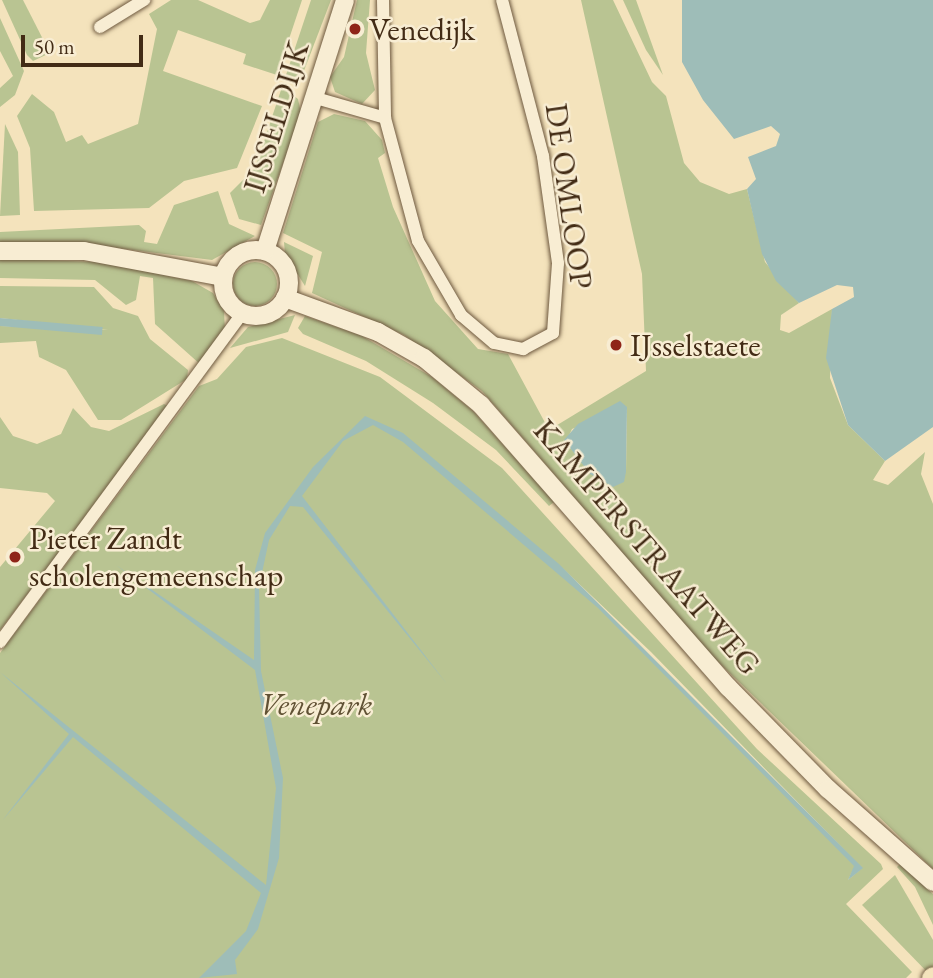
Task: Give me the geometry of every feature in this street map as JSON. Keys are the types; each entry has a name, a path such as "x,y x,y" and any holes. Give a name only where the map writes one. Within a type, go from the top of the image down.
{"main road":[{"name":"IJSSELDIJK","path":"265,251 345,0"},
{"path":"0,251 106,254 223,276"},
{"path":"265,251 285,269 285,298 271,314 242,314 225,297 223,276 243,253 265,251"},
{"name":"KAMPERSTRAATWEG","path":"285,298 378,332 424,358 481,405 728,687 828,789 933,882"}],"street":[{"path":"100,27 144,0"},
{"name":"DE OMLOOP","path":"383,0 385,118 407,214 449,300 494,343 513,349 544,341 552,333 559,302 555,237 543,156 502,0"},
{"path":"312,97 385,118"},
{"path":"0,642 242,314"}],"green space":[{"path":"2,0 23,0 50,53 33,61 27,55"},
{"path":"171,0 198,0 250,23 260,20 270,0 302,0 277,75 243,64 246,54 178,30 163,71 262,106 237,168 184,181 149,208 34,211 30,148 17,116 32,94 54,112 66,142 82,135 88,144 138,124 157,29 149,14"},
{"path":"311,0 331,0 302,76 285,78"},
{"path":"357,0 370,0 366,53 375,90 362,104 335,92 330,77 344,57"},
{"path":"581,0 613,0 652,82 666,96 684,163 700,182 729,194 747,189 765,262 799,303 781,315 780,330 789,333 832,309 830,378 848,425 885,461 873,480 888,485 925,452 921,474 933,504 933,869 712,656 482,391 404,335 312,293 322,252 283,233 318,122 334,114 365,121 382,140 385,153 378,158 393,207 435,301 478,349 508,354 549,430 646,371 642,274","holes":["627,407 626,472 564,446 572,429"]},
{"path":"623,0 636,0 663,75 646,50"},
{"path":"0,18 24,71 15,95 0,107 0,88 13,76 0,51"},
{"path":"282,87 298,99 301,113 261,225 239,219 230,193 255,168"},
{"path":"5,124 18,152 20,215 0,216"},
{"path":"218,191 229,224 255,236 212,260 78,243 0,243 0,232 139,225 146,231 144,242 157,244 174,205"},
{"path":"284,242 313,256 305,286 285,254"},
{"path":"0,259 101,262 192,281 213,293 224,311 225,331 201,365 155,324 153,278 140,276 136,300 126,305 95,280 0,278"},
{"path":"255,262 271,268 277,284 271,300 255,306 239,300 233,284 239,268"},
{"path":"0,286 94,287 113,308 138,316 150,339 188,370 187,379 121,420 98,420 66,370 39,357 36,341 0,343 0,326 108,330 0,318"},
{"path":"295,315 288,332 230,348 248,327"},
{"path":"305,316 362,336 432,377 473,411 554,502 549,506 496,450 433,403 366,361 303,334 298,328"},
{"name":"Venepark","path":"282,338 380,377 502,468 757,749 881,864 883,869 846,904 912,972 906,978 0,978 0,653 199,386 217,379 246,347","holes":["557,563 651,652 862,868 848,880 855,866"]},
{"path":"164,404 170,407 0,630 0,567 55,501 47,493 0,488 0,417 13,436 37,444 61,434 73,408 91,427 109,431"},
{"path":"900,864 933,894 933,925 915,887 897,867"},
{"path":"895,875 933,940 933,978 862,905"}],"water":[{"path":"682,0 933,0 933,427 885,461 848,425 826,358 832,309 854,297 853,287 837,285 799,303 776,281 762,254 747,189 756,179 748,157 776,146 780,134 771,126 734,139 703,100 682,62"},
{"path":"0,318 103,327 102,335 0,326"},
{"path":"620,401 627,407 626,472 624,482 613,487 590,474 564,440 578,424"},
{"path":"365,416 403,433 559,564 863,868 848,880 854,866 598,608 403,442 373,425 343,441 302,496 447,684 303,507 290,506 269,540 259,587 261,671 283,778 279,858 258,929 235,960 237,974 199,978 246,931 261,893 73,737 2,821 69,734 0,672 266,885 276,788 255,670 116,565 254,660 255,570 265,533 313,467"}],"place":[{"name":"Venedijk","path":"355,29"},
{"name":"IJsselstaete","path":"616,345"},
{"name":"Pieter Zandt scholengemeenschap","path":"15,557"}]}
